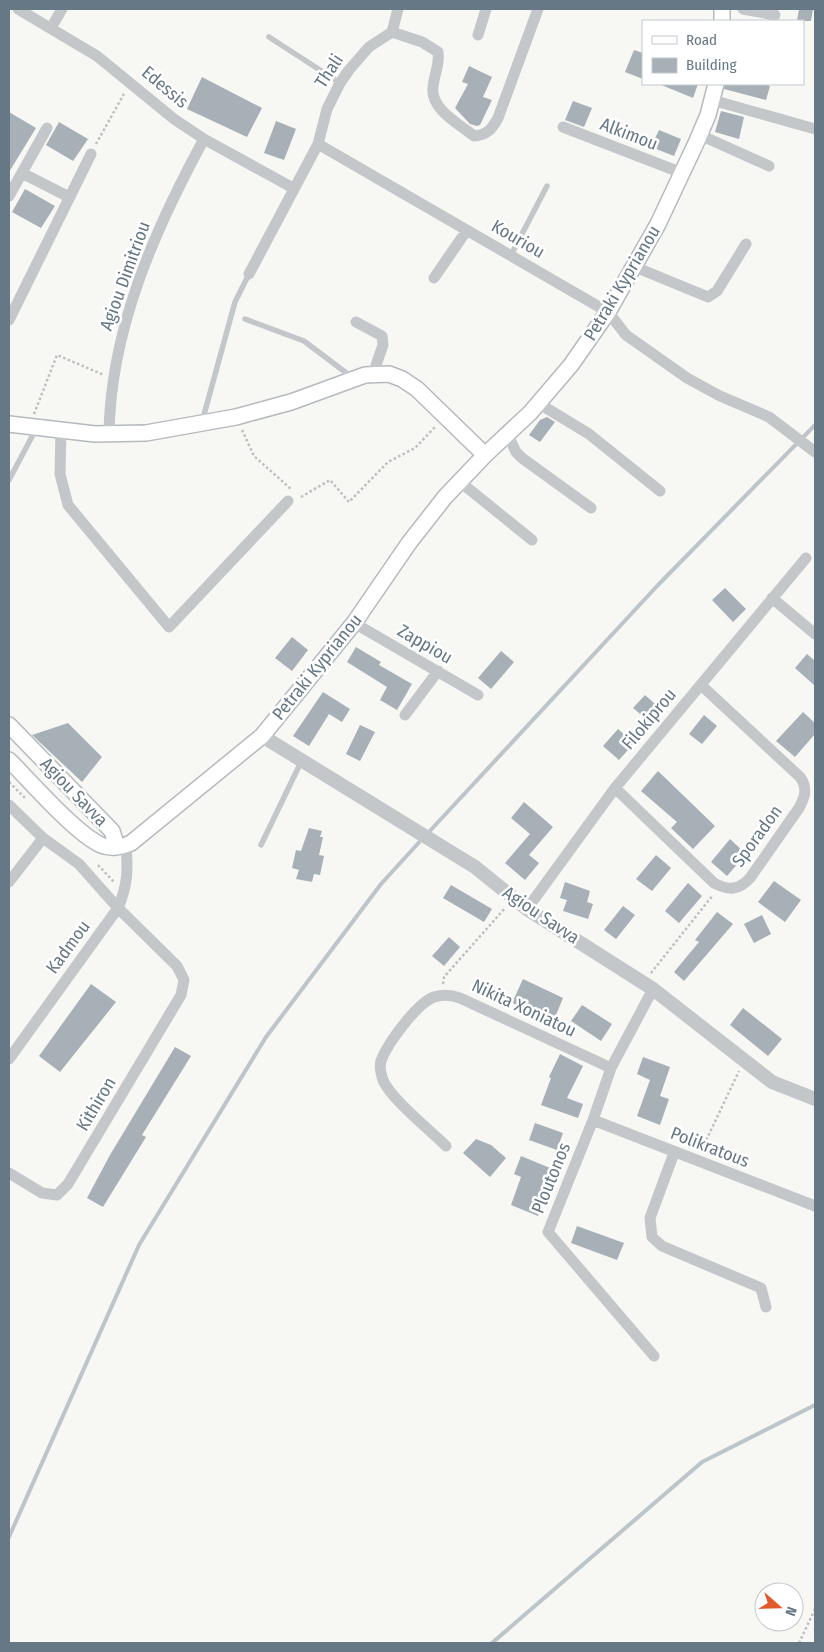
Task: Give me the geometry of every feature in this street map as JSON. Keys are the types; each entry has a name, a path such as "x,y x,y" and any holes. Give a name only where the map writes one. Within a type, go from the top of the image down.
{"main road":[{"name":"Petraki Kyprianou","path":"121,846 262,736 354,623 409,543 459,481 508,435 570,365 608,312 634,267 700,135 716,85"},
{"path":"9,424 61,431 109,434 146,433 236,417 291,402 355,379 373,374 389,374 402,379 417,389 485,455"},
{"name":"Agiou Savva","path":"9,725 112,831 121,846"},
{"name":"Agiou Savva","path":"9,760 73,823 99,845 121,846"}],"street":[{"name":"Edessis","path":"18,9 97,56 174,119 293,188"},
{"path":"50,28 62,9"},
{"path":"398,9 392,32 422,42 438,52 439,59 432,87 433,96 445,113 474,136 489,132 498,118 538,9"},
{"path":"478,35 486,9"},
{"path":"743,9 775,16"},
{"name":"Thali","path":"318,144 327,109 340,83 370,47 392,32"},
{"path":"712,100 815,129"},
{"name":"Alkimou","path":"563,127 682,173"},
{"path":"9,196 47,128"},
{"path":"700,135 769,166"},
{"name":"Agiou Dimitriou","path":"109,434 112,379 121,339 156,240 177,189 204,138"},
{"path":"249,274 318,144"},
{"name":"Kouriou","path":"318,144 608,312 626,336 687,378 720,396 759,412 776,422 815,452"},
{"path":"9,320 91,154"},
{"path":"22,173 69,198"},
{"path":"434,278 467,230"},
{"path":"634,267 708,297 718,292 746,244"},
{"path":"356,322 382,336 382,345 373,374"},
{"path":"538,403 589,434 660,491"},
{"path":"61,431 60,474 68,505 169,627 288,501"},
{"path":"508,435 516,452 522,458 591,508"},
{"path":"459,481 532,540"},
{"name":"Filokiprou","path":"527,909 615,788 806,558"},
{"path":"772,598 815,634"},
{"name":"Zappiou","path":"354,623 478,695"},
{"path":"405,715 438,671"},
{"name":"Sporadon","path":"701,685 800,777 805,788 804,799 799,808 750,878 737,888 720,886"},
{"name":"Agiou Savva","path":"262,736 475,867 512,899 648,986 772,1082 815,1099"},
{"path":"615,788 708,878 720,886"},
{"path":"9,805 43,838 78,864 118,908"},
{"path":"9,882 43,838"},
{"name":"Kadmou","path":"9,1059 118,908 126,889 128,871 121,846"},
{"name":"Kithiron","path":"9,1173 42,1193 57,1195 68,1184 181,995 184,980 177,966 118,908"},
{"name":"Ploutonos","path":"648,986 611,1068 593,1120 548,1232 654,1356"},
{"path":"442,995 432,997 418,1008 386,1051 380,1070 388,1090 446,1146"},
{"name":"Nikita Xoniatou","path":"442,995 460,998 611,1068"},
{"name":"Polikratous","path":"593,1120 674,1153 815,1206"},
{"path":"674,1153 650,1218 652,1236 662,1246 761,1288 766,1307"}],"lane":[{"path":"269,37 340,83"},
{"path":"511,255 547,186"},
{"path":"202,424 235,302 249,274"},
{"path":"245,319 304,342 355,379"},
{"path":"9,480 33,428"},
{"path":"261,844 302,760"}],"path":[{"path":"91,154 130,82"},
{"path":"33,428 57,355 112,379"},
{"path":"288,501 301,497 330,480 349,502 388,462 415,448 446,416"},
{"path":"236,417 254,456 301,497"},
{"path":"648,986 720,886"},
{"path":"442,995 444,977 512,899"},
{"path":"697,1161 744,1060"},
{"path":"799,1643 815,1609"}],"building":[{"path":"799,9 813,9 811,21 797,20"},
{"path":"634,50 642,53 642,79 625,72"},
{"path":"469,66 492,77 483,97 492,100 480,125 477,126 470,124 455,108 468,84 462,82"},
{"path":"202,77 262,108 247,137 187,109"},
{"path":"661,85 698,85 693,98"},
{"path":"725,85 770,86 766,100 724,89"},
{"path":"573,101 592,108 584,127 565,120"},
{"path":"721,111 744,117 739,139 715,132"},
{"path":"9,112 36,128 9,172"},
{"path":"276,121 296,129 284,160 264,153"},
{"path":"59,122 88,139 73,161 46,145"},
{"path":"659,130 681,139 674,156 651,147"},
{"path":"25,189 55,206 41,228 12,212"},
{"path":"547,417 555,422 540,442 529,435 540,420"},
{"path":"725,588 746,609 733,622 712,600"},
{"path":"292,637 308,650 292,671 275,658"},
{"path":"356,647 381,662 379,665 412,684 397,710 380,700 387,687 347,662"},
{"path":"501,651 514,662 491,689 478,678"},
{"path":"807,654 815,661 815,686 795,668"},
{"path":"323,692 350,709 342,722 329,714 309,746 293,736"},
{"path":"645,695 662,710 651,723 633,708"},
{"path":"803,712 815,723 815,734 795,757 776,741"},
{"path":"704,715 717,726 702,744 689,734"},
{"path":"68,723 102,757 82,782 32,735"},
{"path":"360,725 375,732 360,761 346,754"},
{"path":"618,729 634,743 619,760 603,746"},
{"path":"658,771 715,826 693,849 671,828 677,822 641,791"},
{"path":"524,802 553,827 529,855 539,863 525,880 505,863 530,834 511,818"},
{"path":"309,828 322,831 320,837 323,837 319,855 324,856 320,875 314,874 312,882 296,879 299,870 292,868 296,850 301,851"},
{"path":"730,839 746,854 727,876 711,862"},
{"path":"656,855 671,868 652,891 636,879"},
{"path":"774,881 801,900 785,922 758,902"},
{"path":"565,882 590,891 587,902 593,904 588,919 563,911 567,900 560,898"},
{"path":"688,883 702,896 679,923 665,911"},
{"path":"451,885 492,909 484,922 443,898"},
{"path":"623,906 635,915 616,939 604,930"},
{"path":"717,912 733,924 684,981 674,972 699,942 695,940"},
{"path":"762,915 771,934 754,943 744,924"},
{"path":"449,937 460,947 444,966 432,956"},
{"path":"523,979 563,998 554,1020 512,1003"},
{"path":"91,984 116,1002 60,1072 39,1056"},
{"path":"582,1005 612,1024 601,1041 571,1021"},
{"path":"743,1008 782,1039 768,1056 730,1025"},
{"path":"175,1047 191,1056 142,1135 146,1137 103,1207 87,1198 110,1155"},
{"path":"560,1054 583,1066 567,1098 583,1104 578,1118 541,1105 551,1078 549,1077"},
{"path":"643,1057 670,1067 660,1096 669,1099 660,1125 637,1116 650,1080 637,1074"},
{"path":"535,1123 563,1133 557,1150 529,1140"},
{"path":"476,1139 491,1145 506,1158 490,1177 463,1153"},
{"path":"521,1156 555,1170 538,1216 511,1205 521,1177 514,1174"},
{"path":"577,1226 624,1243 617,1260 571,1243"}],"waterway":[{"path":"428,833 658,585 815,425"},
{"path":"9,1537 139,1245 266,1037 381,884 423,838"},
{"path":"492,1643 702,1462 815,1405"}]}
